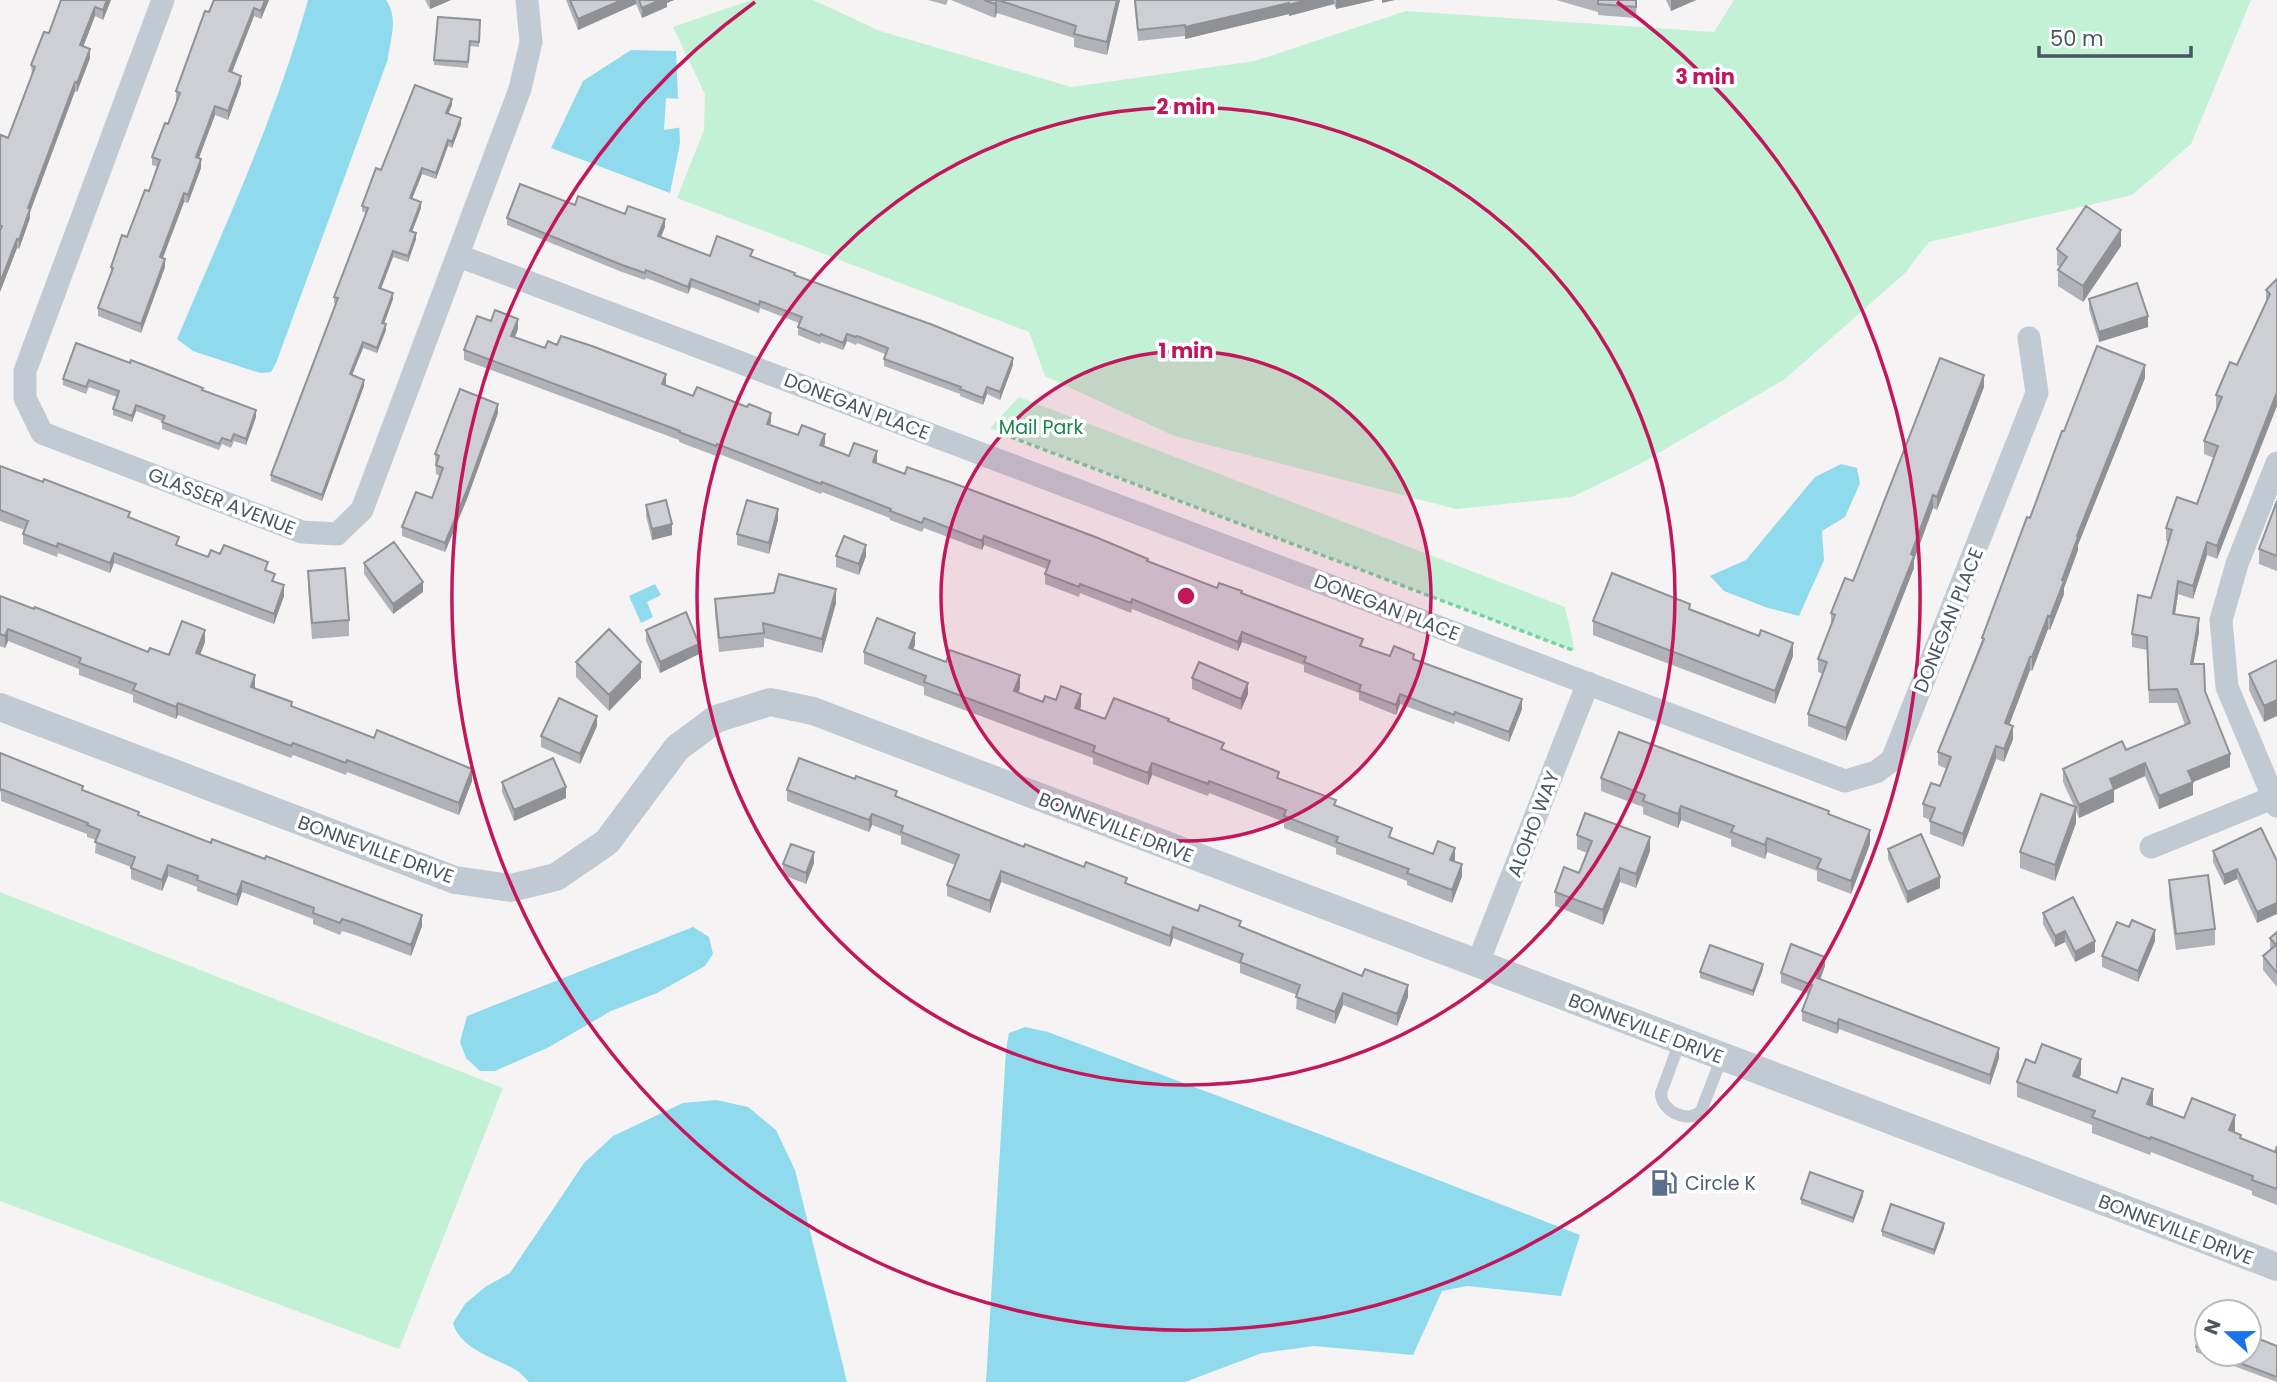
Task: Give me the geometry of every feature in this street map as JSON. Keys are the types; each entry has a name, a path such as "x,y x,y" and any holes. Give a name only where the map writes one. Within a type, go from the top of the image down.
{"street":[{"name":"GLASSER AVENUE","path":"163,0 25,371 25,398 42,433 302,532 337,534 362,510 520,89 531,42 527,0"},
{"name":"DONEGAN PLACE","path":"459,256 1845,781 1876,772 1892,760 2038,393 2029,338"},
{"path":"2151,847 2276,800 2227,687 2221,620 2237,564 2277,463"},
{"name":"ALOHO WAY","path":"1477,965 1588,683"},
{"name":"BONNEVILLE DRIVE","path":"0,707 456,880 511,888 556,877 607,842 677,748 716,719 770,702 813,711 2277,1267"}],"lane":[{"path":"1681,1041 1661,1093 1661,1099 1667,1109 1690,1117 1697,1116 1722,1057"}],"path":[{"path":"1003,433 1574,651"}],"green space":[{"path":"751,0 813,0 880,31 1071,87 1255,61 1406,11 1714,32 1734,0 2251,0 2191,144 2132,195 1929,242 1905,273 1785,379 1638,465 1572,497 1456,509 1174,436 1045,376 1029,332 677,198 704,130 705,94 673,27"},
{"name":"Mail Park","path":"1019,397 1565,607 1575,651 990,428"},
{"path":"0,892 503,1088 399,1349 0,1201"}],"water":[{"path":"308,0 386,0 392,14 393,29 388,59 276,363 271,372 260,373 193,351 177,339 265,129"},
{"path":"631,50 676,51 680,143 670,193 551,148 583,81"},
{"path":"1841,464 1857,468 1860,483 1845,517 1822,531 1824,560 1799,616 1765,607 1724,591 1710,576 1746,560 1815,477"},
{"path":"655,584 661,595 647,602 653,617 641,623 629,596"},
{"path":"693,927 709,937 713,954 705,966 657,993 611,1011 549,1047 495,1071 480,1071 466,1058 460,1042 467,1016"},
{"path":"1025,1027 1048,1032 1580,1235 1561,1296 1467,1286 1442,1291 1413,1355 1314,1346 1262,1353 1185,1382 986,1382 1006,1050 1009,1033"},
{"path":"716,1100 748,1107 776,1130 795,1170 847,1382 529,1382 516,1370 479,1352 463,1340 453,1323 465,1304 485,1287 510,1273 584,1163 613,1136 683,1103"}],"pier":[{"path":"666,98 682,99 683,127 664,130"}],"building":[{"path":"61,0 107,0 103,10 95,7 80,45 90,49 28,208 30,209 19,240 17,239 0,283 0,139 1,135 8,138 35,67 31,65 44,32 49,33"},
{"path":"214,0 265,0 261,11 254,8 229,71 241,76 228,111 215,106 196,157 201,159 188,195 184,193 160,257 165,259 141,324 98,308 122,235 127,237 145,190 149,191 160,160 152,157 180,93 176,91 205,11 209,12"},
{"path":"570,0 622,0 578,19"},
{"path":"639,0 660,0 642,8"},
{"path":"998,0 1117,0 1107,42 1074,34 1076,26"},
{"path":"1135,0 1306,0 1185,27 1138,30"},
{"path":"1598,0 1636,0 1636,7 1598,4"},
{"path":"438,17 480,20 479,42 470,41 468,62 434,60"},
{"path":"415,85 452,99 446,113 461,118 452,142 448,140 436,173 422,168 410,198 421,202 410,231 416,233 408,256 393,251 379,288 393,293 382,323 386,324 377,348 363,342 350,374 364,380 322,495 271,475 338,298 334,297 368,208 362,206 376,168 381,170"},
{"path":"520,184 575,205 578,196 625,214 628,206 665,219 658,236 710,256 717,236 753,250 750,256 795,273 794,275 933,325 1013,358 1000,392 987,387 983,398 960,389 961,387 884,359 888,348 857,336 847,334 843,343 821,334 820,336 798,327 802,317 760,301 759,305 691,279 688,287 646,270 645,273 507,218"},
{"path":"2086,206 2121,230 2083,286 2058,270 2067,257 2057,249"},
{"path":"2277,279 2277,392 2217,546 2207,542 2193,586 2178,581 2173,614 2199,618 2191,664 2204,664 2205,691 2230,754 2188,771 2193,782 2159,796 2145,763 2110,779 2114,789 2079,805 2063,769 2122,741 2126,750 2190,723 2177,689 2149,690 2147,637 2132,634 2138,595 2151,598 2172,530 2166,528 2177,497 2197,504 2218,446 2204,441 2222,397 2216,395 2230,362 2237,365 2270,294 2266,290"},
{"path":"2137,283 2148,316 2099,332 2089,299"},
{"path":"495,310 518,319 511,336 545,348 548,341 557,345 561,336 592,346 666,374 662,384 693,396 697,387 747,407 749,404 771,413 767,424 798,435 802,425 825,434 820,445 849,456 854,443 877,451 873,462 905,474 907,467 953,483 1098,538 1148,559 1147,561 1217,588 1219,583 1242,591 1241,593 1363,639 1360,646 1390,656 1394,646 1414,654 1413,659 1522,699 1509,732 1400,694 1396,705 1359,691 1361,685 1304,662 1306,657 1242,632 1238,642 1132,599 1131,603 1080,584 1079,587 1045,574 1050,561 984,536 982,541 924,518 922,523 822,482 821,484 717,444 716,446 464,350 477,316 491,321"},
{"path":"76,343 130,363 131,360 256,410 246,439 234,434 231,441 222,438 219,444 162,422 165,416 136,405 132,416 113,409 119,391 89,380 86,387 63,379"},
{"path":"2097,346 2145,365 2077,536 2050,617 2048,616 2030,657 2005,723 2013,726 2004,749 1996,746 1963,834 1930,821 1935,808 1923,804 1931,783 1940,786 1951,757 1938,752 1984,639 1982,638 2027,517 2030,518"},
{"path":"1940,358 1984,375 1937,497 1933,495 1911,554 1914,556 1846,728 1808,714 1827,662 1818,659 1835,615 1831,613 1845,578 1853,581"},
{"path":"460,389 498,404 445,543 402,527 416,492 432,498 443,468 436,465 439,456 435,454"},
{"path":"0,466 43,482 44,479 130,512 128,517 179,537 176,545 208,557 211,550 220,554 224,545 268,562 265,570 275,574 272,581 284,585 274,614 114,553 110,563 58,543 57,547 23,534 28,521 0,510"},
{"path":"666,500 672,524 652,529 646,505"},
{"path":"747,500 778,509 769,543 737,534"},
{"path":"2277,501 2277,556 2259,549"},
{"path":"844,536 866,545 859,564 836,556"},
{"path":"394,542 423,582 393,604 364,563"},
{"path":"345,568 349,620 312,623 308,571"},
{"path":"1612,573 1690,604 1689,609 1759,636 1761,630 1793,643 1775,691 1593,621"},
{"path":"779,574 836,589 822,639 763,623 764,633 719,638 715,599 774,593"},
{"path":"0,596 148,652 150,648 169,655 182,621 205,630 196,653 255,675 251,687 292,702 291,706 374,738 377,730 472,769 459,803 347,760 346,763 293,743 291,746 178,703 176,707 133,690 136,684 79,663 81,658 8,629 5,636 0,634"},
{"path":"686,612 699,644 660,662 646,630"},
{"path":"877,618 915,633 909,648 946,662 950,650 1020,675 1014,691 1043,702 1045,696 1056,700 1061,686 1081,694 1075,708 1105,719 1114,698 1224,743 1221,749 1279,772 1277,778 1336,800 1334,805 1392,828 1389,837 1433,854 1438,841 1455,848 1450,860 1462,864 1452,890 1407,873 1409,869 1336,842 1338,837 1284,816 1286,810 1152,763 1148,773 1093,752 1095,746 924,682 926,676 864,652"},
{"path":"609,629 641,662 609,695 576,662"},
{"path":"2277,660 2277,700 2264,706 2249,674"},
{"path":"1199,662 1248,683 1241,699 1192,678"},
{"path":"559,698 597,716 580,754 541,736"},
{"path":"1619,732 1829,811 1828,814 1870,830 1851,881 1817,868 1821,859 1767,838 1765,845 1731,832 1734,826 1681,806 1678,814 1643,801 1645,795 1601,778"},
{"path":"0,753 83,786 82,790 139,812 138,815 211,843 212,839 265,859 266,856 422,915 411,945 355,923 342,919 340,923 313,913 314,908 242,881 237,895 197,880 198,876 168,865 162,880 131,868 135,857 95,842 100,830 1,789 0,791"},
{"path":"553,758 566,787 514,810 502,782"},
{"path":"799,758 897,791 895,796 1024,847 1025,844 1084,867 1086,862 1127,878 1125,883 1198,911 1200,905 1241,921 1239,926 1362,976 1365,969 1408,985 1397,1014 1343,993 1335,1012 1296,997 1300,985 1240,962 1243,954 1173,927 1170,936 1001,871 990,901 947,885 959,855 901,832 903,826 872,814 869,820 787,790"},
{"path":"2041,794 2076,807 2055,865 2020,852"},
{"path":"1585,813 1650,837 1636,874 1620,868 1603,910 1555,892 1564,867 1579,873 1592,841 1577,835"},
{"path":"2261,828 2277,861 2277,903 2257,912 2237,869 2224,875 2213,851"},
{"path":"1921,834 1940,877 1907,892 1888,849"},
{"path":"791,844 814,852 806,873 783,864"},
{"path":"2208,875 2215,929 2176,934 2169,880"},
{"path":"2073,897 2095,941 2075,952 2065,931 2055,936 2043,913"},
{"path":"2132,920 2155,930 2138,971 2102,956 2117,922 2129,927"},
{"path":"2277,932 2277,973 2263,956 2276,945 2270,938"},
{"path":"1791,944 1825,957 1817,978 1999,1048 1990,1075 1839,1019 1837,1024 1802,1011 1812,985 1781,973"},
{"path":"1710,945 1763,964 1753,991 1700,972"},
{"path":"2042,1044 2081,1059 2073,1076 2117,1093 2122,1078 2153,1089 2147,1104 2184,1118 2192,1098 2235,1115 2229,1130 2241,1135 2240,1138 2275,1152 2277,1146 2277,1189 2252,1180 2253,1176 2092,1117 2095,1111 2017,1082 2026,1059 2035,1063"},
{"path":"1810,1172 1863,1191 1853,1218 1801,1199"},
{"path":"1891,1204 1944,1223 1934,1250 1882,1231"},
{"path":"2263,1340 2277,1346 2277,1377 2253,1368 2263,1368"}],"place":[{"name":"Circle K","path":"1664,1183"}]}
